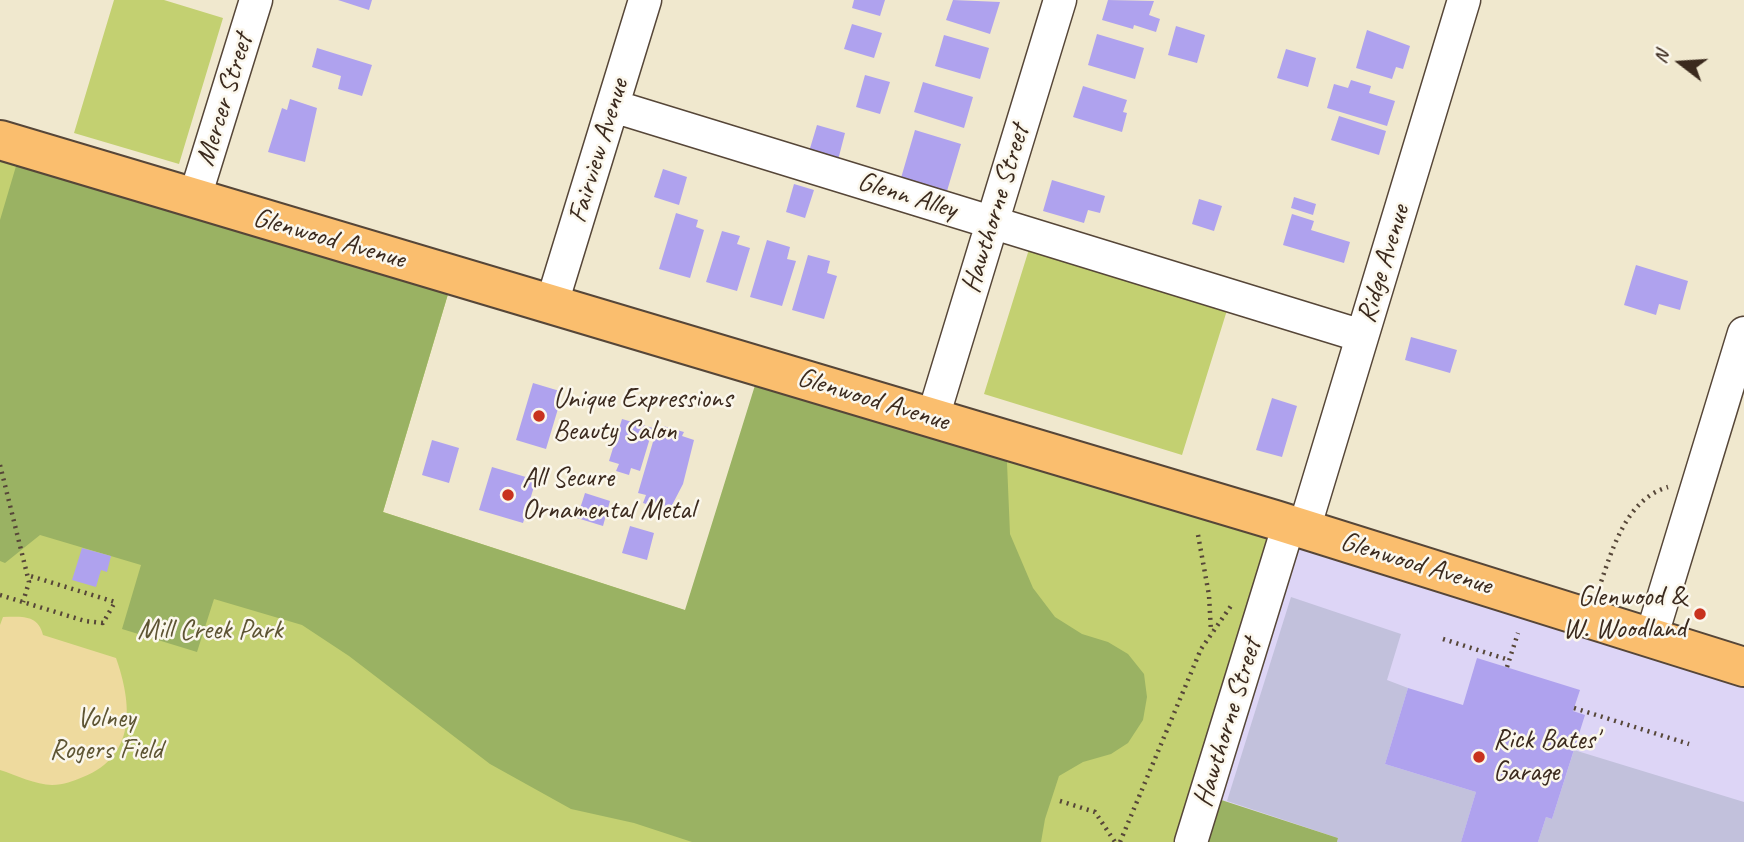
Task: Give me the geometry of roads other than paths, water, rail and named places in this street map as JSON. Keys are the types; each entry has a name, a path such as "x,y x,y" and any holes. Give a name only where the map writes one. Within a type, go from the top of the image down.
{"main road":[{"name":"Glenwood Avenue","path":"0,140 194,200 552,303 1296,526 1744,667"}],"street":[{"name":"Mercer Street","path":"194,200 256,0"},
{"name":"Fairview Avenue","path":"552,303 645,0"},
{"name":"Hawthorne Street","path":"933,417 1060,0"},
{"name":"Ridge Avenue","path":"1296,526 1362,336 1464,0"},
{"name":"Glenn Alley","path":"613,106 1362,336"},
{"path":"1651,638 1744,333"},
{"name":"Hawthorne Street","path":"1191,842 1296,526"}],"place":[{"name":"Unique Expressions Beauty Salon","path":"539,416"},
{"name":"All Secure Ornamental Metal","path":"508,495"},
{"name":"Glenwood & W. Woodland","path":"1700,614"},
{"name":"Rick Bates' Garage","path":"1479,757"}],"park label":[{"name":"Mill Creek Park","path":"210,631"},
{"name":"Volney Rogers Field","path":"106,735"}]}
